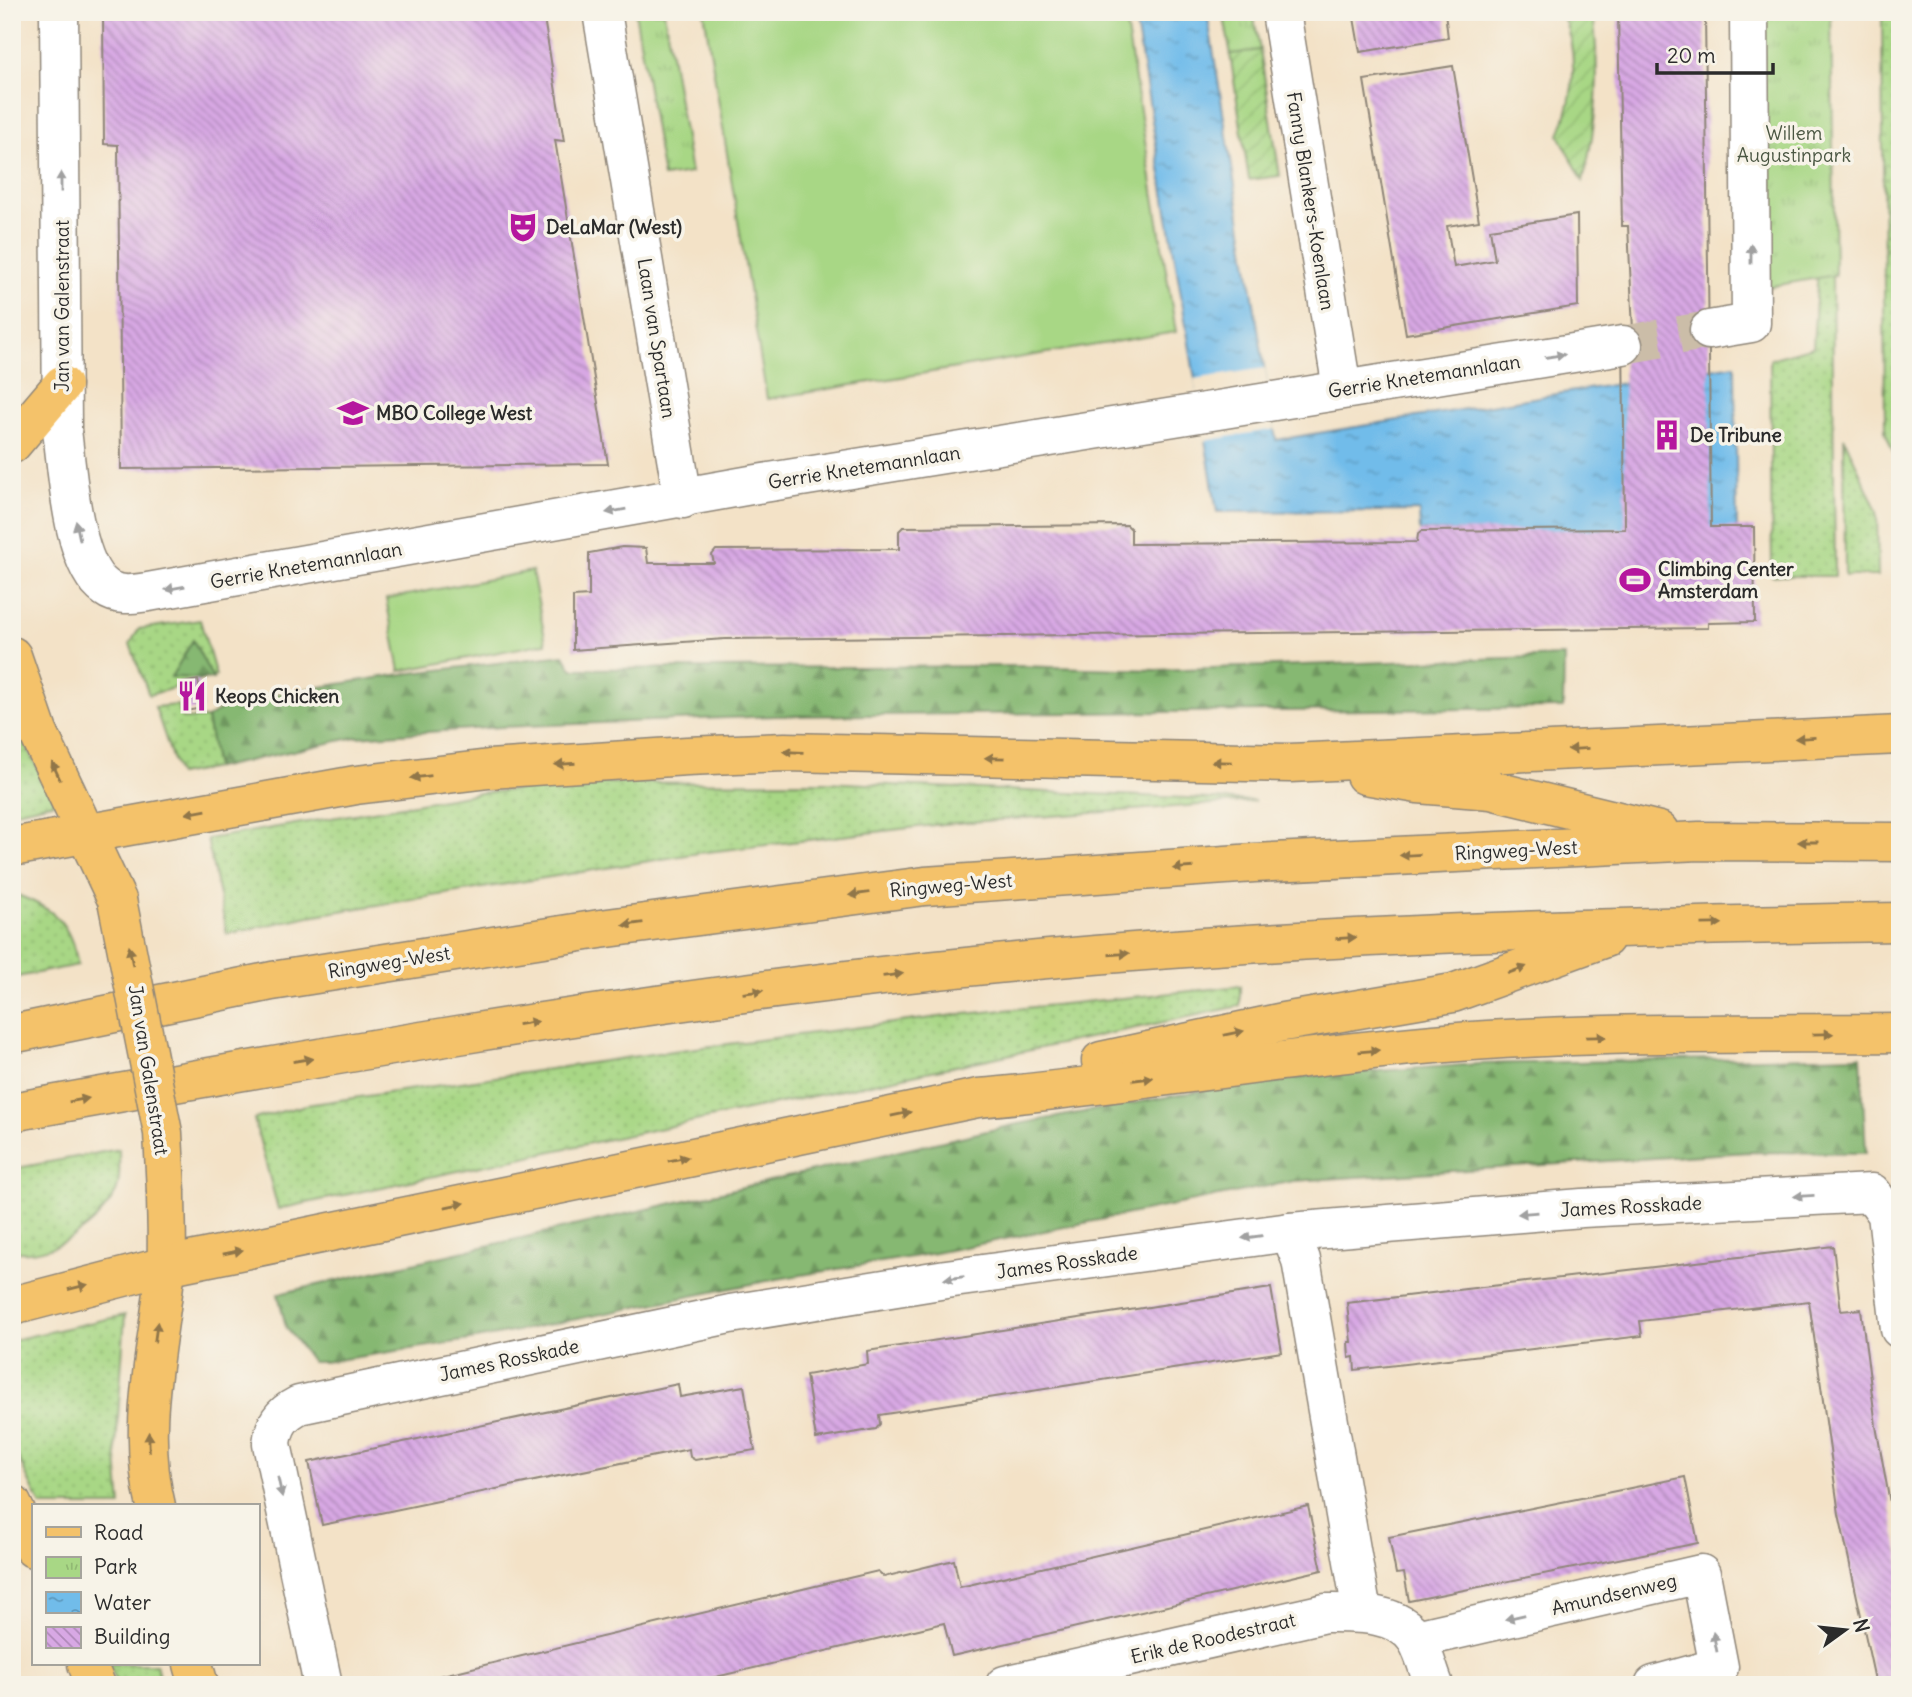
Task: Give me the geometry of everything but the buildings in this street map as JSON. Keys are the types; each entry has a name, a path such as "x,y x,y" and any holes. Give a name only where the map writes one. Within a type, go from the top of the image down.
{"main road":[{"path":"12,444 62,385"},
{"name":"Jan van Galenstraat","path":"12,656 38,732 117,900 163,1133 166,1266 147,1398 153,1496"},
{"path":"12,847 356,785 489,769 687,756 785,752 1290,763 1887,735"},
{"path":"1290,763 1418,784 1491,790 1699,841"},
{"name":"Ringweg-West","path":"12,1034 272,981 600,929 925,886 1254,863 1699,841 1888,842"},
{"path":"12,1112 296,1061 614,1010 920,971 1306,940 1644,925 1889,922"},
{"path":"978,1098 1056,1071 1283,1022 1453,993 1644,925"},
{"path":"12,1306 166,1266 978,1098 1059,1091 1287,1058 1524,1038 1888,1033"},
{"path":"12,1504 32,1546"},
{"path":"88,1666 96,1685"},
{"path":"194,1666 198,1685"}],"street":[{"name":"Jan van Galenstraat","path":"60,12 64,442 80,541 93,576 108,590"},
{"name":"Laan van Spartaan","path":"602,12 683,499"},
{"name":"Fanny Blankers-Koenlaan","path":"1280,12 1342,389"},
{"path":"1709,330 1751,323 1749,12"},
{"name":"Gerrie Knetemannlaan","path":"108,590 130,594 148,592 751,485 1623,345"},
{"name":"James Rosskade","path":"323,1685 274,1456 273,1434 279,1420 286,1411 299,1405 730,1314 946,1279 1290,1232 1582,1208 1872,1193 1887,1214 1900,1329"},
{"path":"1290,1232 1301,1260 1362,1613"},
{"name":"Amundsenweg","path":"1416,1639 1701,1574 1719,1667 1654,1685"},
{"name":"Erik de Roodestraat","path":"1004,1685 1325,1613 1362,1613 1401,1623 1416,1639"},
{"path":"1416,1639 1434,1685"}],"green space":[{"path":"635,12 664,12 691,173 663,177"},
{"path":"704,12 1124,12 1176,332 767,399"},
{"path":"1223,12 1253,12 1260,50 1231,55"},
{"path":"1561,12 1593,12 1596,97 1592,138 1583,181 1559,135 1569,105 1573,74 1571,43"},
{"name":"Willem Augustinpark","path":"1755,12 1831,12 1835,275 1756,289"},
{"path":"1882,12 1900,12 1900,468 1885,432"},
{"path":"1260,50 1280,176 1249,180 1230,54"},
{"path":"1824,173 1831,173 1835,576 1772,576 1770,359 1813,347"},
{"path":"1844,437 1877,511 1878,576 1845,576"},
{"path":"532,571 546,643 400,671 386,599"},
{"path":"200,620 216,676 149,695 130,644 139,629"},
{"path":"193,640 213,679 171,677"},
{"path":"564,655 572,669 1016,666 1156,670 1564,656 1563,708 775,716 501,727 356,737 216,768 207,718 234,701 395,675"},
{"path":"178,705 182,719 207,718 216,768 178,775 155,707"},
{"path":"12,718 55,802 12,812"},
{"path":"823,782 1255,801 943,824 699,853 309,916 227,934 207,839 479,793 599,783"},
{"path":"12,893 39,904 58,918 70,937 78,965 12,978"},
{"path":"1240,986 1240,1006 278,1209 254,1119 306,1105 665,1052 955,1015"},
{"path":"1861,1056 1866,1153 1749,1152 1294,1181 930,1254 777,1279 476,1339 324,1362 312,1362 286,1327 278,1294 1013,1125 1265,1079 1479,1064"},
{"path":"119,1149 118,1188 98,1217 57,1245 27,1252 12,1251 12,1169"},
{"path":"125,1315 116,1447 121,1504 40,1504 12,1445 12,1340"},
{"path":"110,1666 156,1666 161,1685 118,1685"}],"water":[{"path":"1134,12 1207,12 1276,440 1735,365 1737,536 1420,531 1419,511 1217,512"}],"pier":[{"path":"1265,368 1275,429 1204,441 1194,379"}],"tunnel":[{"path":"1623,345 1709,330"}],"place":[{"name":"DeLaMar (West)","path":"523,227"},
{"name":"MBO College West","path":"353,413"},
{"name":"De Tribune","path":"1667,435"},
{"name":"Climbing Center Amsterdam","path":"1635,580"},
{"name":"Keops Chicken","path":"192,696"}]}
